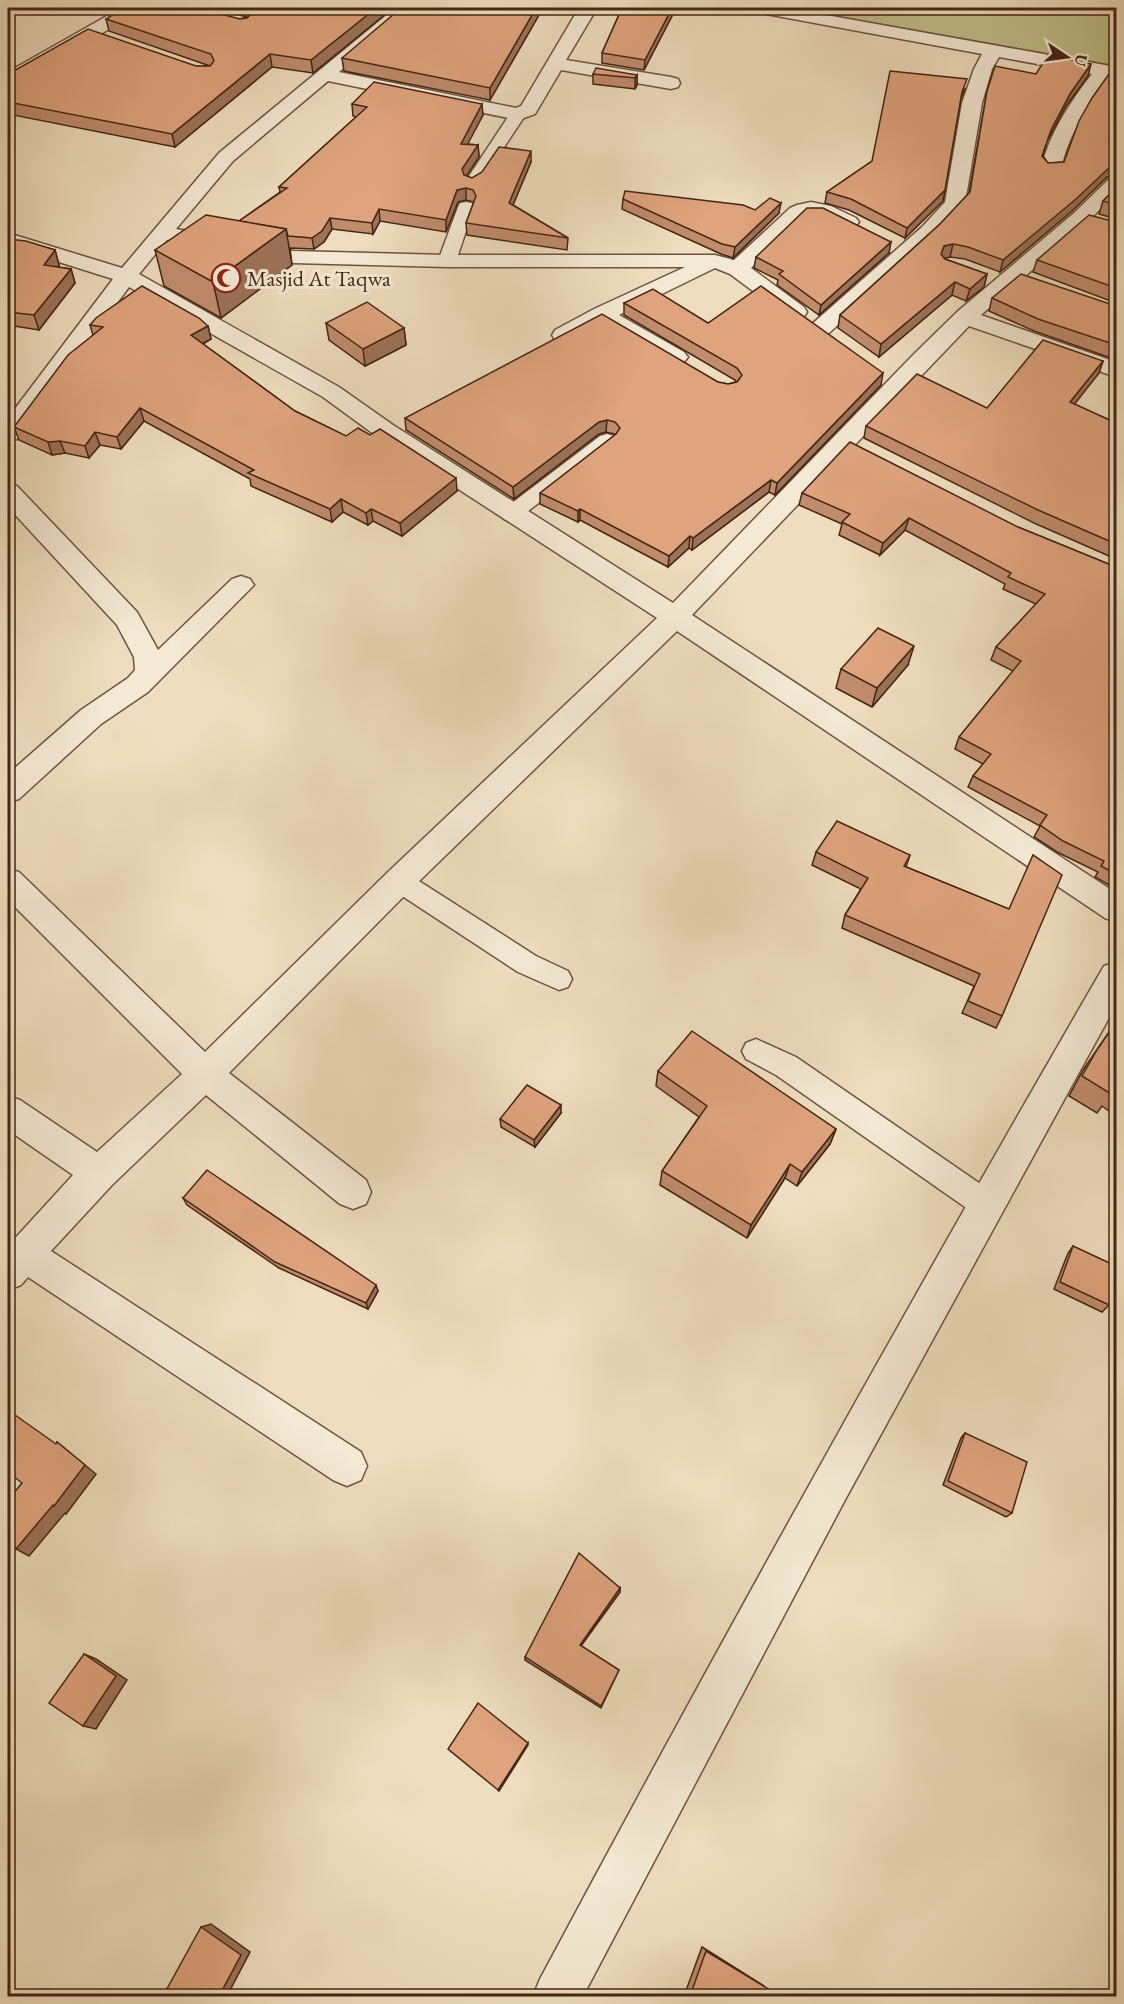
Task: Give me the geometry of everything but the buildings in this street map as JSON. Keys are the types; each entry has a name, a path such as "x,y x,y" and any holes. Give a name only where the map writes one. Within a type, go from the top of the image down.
{"street":[{"path":"8,79 133,8"},
{"path":"8,434 126,276 211,172 405,8"},
{"path":"324,75 518,114 528,110 588,8"},
{"path":"761,8 1110,72"},
{"path":"88,32 110,39"},
{"path":"162,233 293,256 447,261 715,261 738,269 828,335 897,245 946,215 955,203 974,94 983,69 993,51"},
{"path":"555,64 671,83"},
{"path":"1051,169 1055,153 1091,86 1110,72"},
{"path":"347,1466 16,1263 99,1173 205,1074 399,881 855,447 891,379 1008,279 1090,220 1115,184"},
{"path":"738,269 804,209 828,211 867,231"},
{"path":"8,239 126,276 394,425 512,514 675,617 1116,909"},
{"path":"540,347 602,314 715,261"},
{"path":"602,314 697,370"},
{"path":"965,317 1116,370"},
{"path":"8,492 127,619 148,657 149,672"},
{"path":"8,791 91,717 138,685 241,585"},
{"path":"8,881 205,1074 354,1192"},
{"path":"556,1996 649,1820 985,1204 1116,976"},
{"path":"8,1111 99,1173"}],"lane":[{"path":"473,182 518,114"},
{"path":"447,261 466,207"},
{"path":"512,514 607,440"},
{"path":"399,881 527,964 559,979"},
{"path":"756,1051 786,1066 985,1204"}],"shaded area":[{"path":"790,8 1116,8 1116,66"}],"place":[{"name":"Masjid At Taqwa","path":"226,278"}]}
